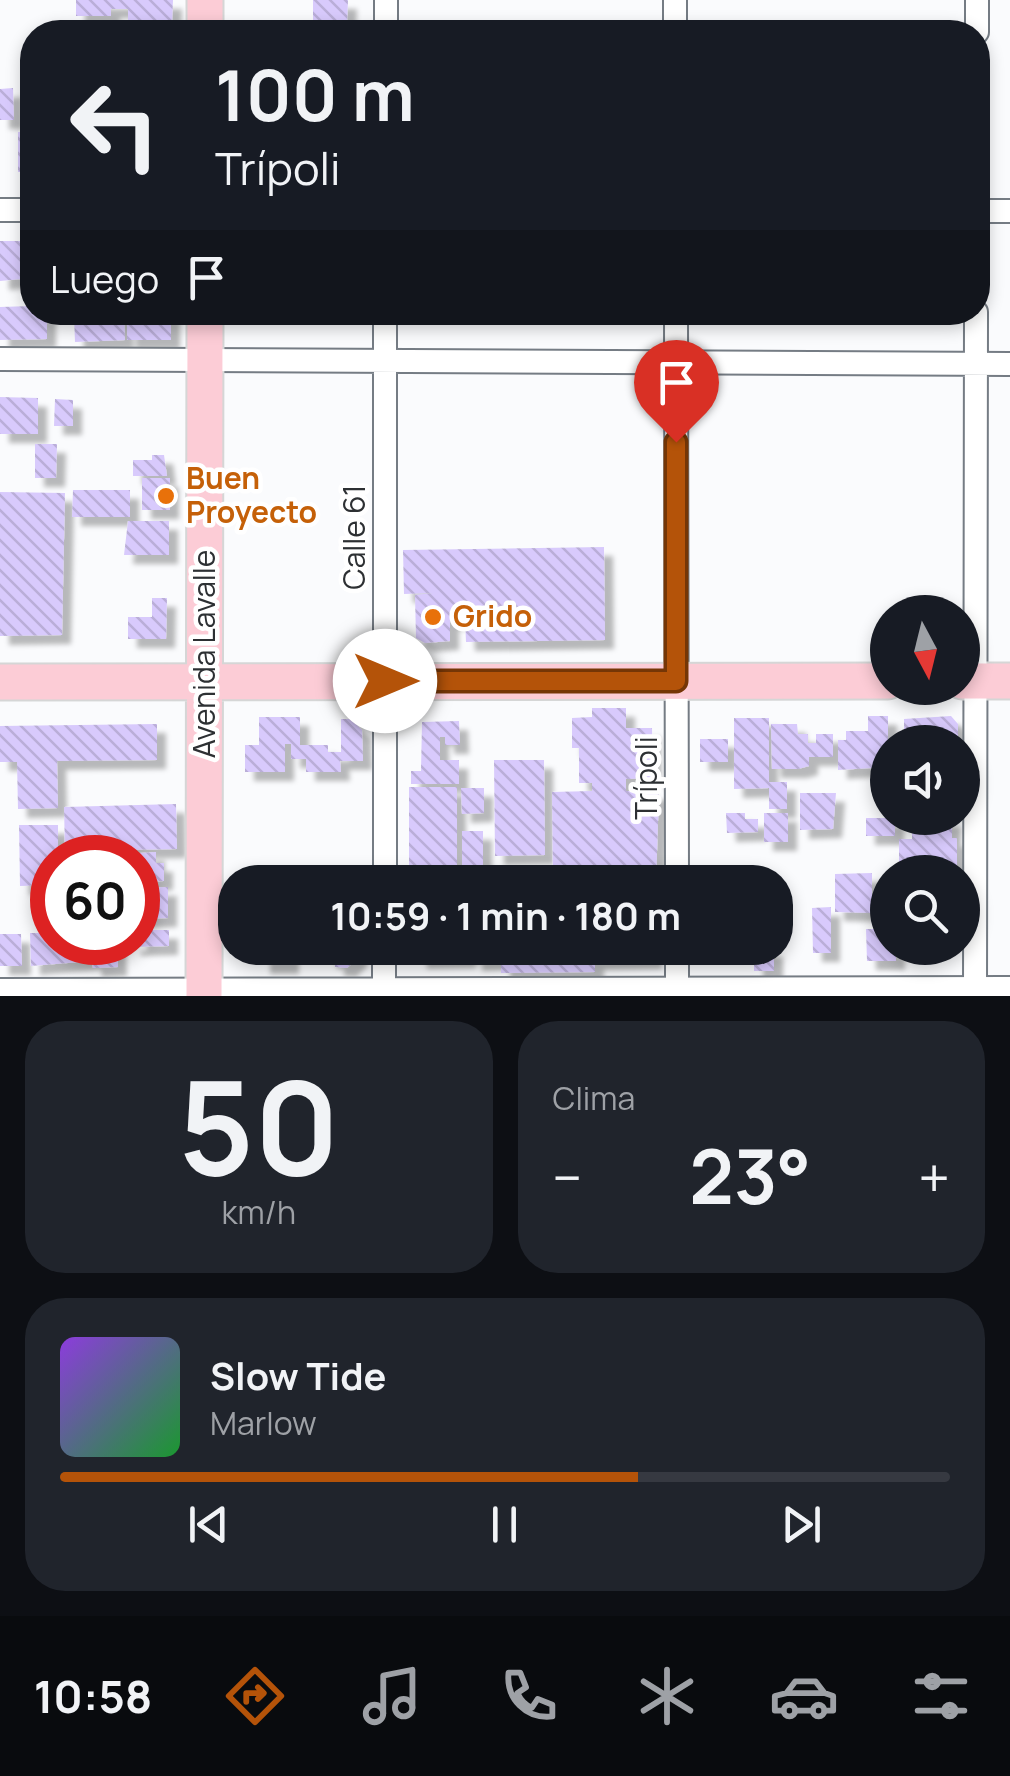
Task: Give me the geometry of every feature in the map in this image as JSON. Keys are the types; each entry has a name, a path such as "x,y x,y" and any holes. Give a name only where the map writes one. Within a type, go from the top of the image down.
{"main road":[{"name":"Avenida Lavalle","path":"204,993 205,325"},
{"path":"0,682 870,681"}],"street":[{"name":"Calle 61","path":"384,865 385,325"},
{"name":"Trípoli","path":"676,325 677,865"},
{"path":"975,993 983,681 976,325"},
{"path":"0,359 1010,364"},
{"path":"384,965 384,993"},
{"path":"677,965 677,993"},
{"path":"0,990 975,993 1010,988"}],"building":[{"path":"76,0 173,0 172,20 128,20 128,9 111,9 111,16 76,16"},
{"path":"313,0 348,0 347,20 313,20"},
{"path":"13,88 14,120 0,120 0,89"},
{"path":"18,132 20,132 20,172"},
{"path":"0,241 20,241 20,279 0,281"},
{"path":"20,306 20,325 47,325 47,339 0,340 0,307"},
{"path":"74,325 124,325 125,340 75,342"},
{"path":"127,325 171,325 171,340 127,340"},
{"path":"0,397 38,398 38,434 0,434"},
{"path":"55,399 73,400 73,426 54,426"},
{"path":"35,444 57,444 56,478 35,478"},
{"path":"152,455 164,455 167,476 133,476 133,460 152,460"},
{"path":"142,478 170,478 170,510 142,510"},
{"path":"73,490 130,490 130,517 72,517"},
{"path":"0,492 65,493 62,635 0,636"},
{"path":"128,521 169,521 169,555 124,555"},
{"path":"604,547 605,640 466,642 465,620 450,621 450,641 425,643 416,638 415,595 433,593 404,594 403,550"},
{"path":"152,598 167,598 166,639 128,639 128,617 152,617"},
{"path":"592,708 626,708 626,728 652,728 653,778 626,779 626,791 659,791 657,865 553,865 552,792 592,791 592,783 579,783 579,748 572,748 572,718 592,717"},
{"path":"868,716 888,716 888,725 870,725 870,768 838,770 838,740 846,740 846,731 868,731"},
{"path":"951,716 958,725 904,725 904,719"},
{"path":"259,717 300,717 300,745 328,745 328,752 341,752 341,719 351,719 362,730 363,761 340,761 341,772 306,772 306,759 291,759 291,744 285,744 285,772 245,772 245,745 259,745"},
{"path":"734,718 769,718 769,782 787,782 787,809 769,809 769,788 734,789"},
{"path":"459,721 460,745 445,745 445,737 440,737 440,760 459,760 459,784 411,784 411,771 421,771 422,722"},
{"path":"157,724 157,760 57,761 58,808 18,809 17,762 0,762 0,726"},
{"path":"771,724 797,724 798,734 808,734 808,743 816,743 816,734 833,734 833,757 809,757 809,766 798,769 772,769"},
{"path":"700,739 728,739 728,762 700,762"},
{"path":"494,760 544,760 545,855 495,856"},
{"path":"409,787 457,787 457,865 409,865"},
{"path":"461,788 484,788 484,813 462,814"},
{"path":"800,793 836,793 833,829 800,830"},
{"path":"176,804 177,849 160,849 160,835 65,835 64,807"},
{"path":"726,813 745,813 745,819 758,819 758,832 727,833"},
{"path":"764,813 788,813 788,842 764,842"},
{"path":"866,818 870,818 870,835 895,835 895,836 866,836"},
{"path":"19,825 58,825 58,835 30,835 30,886 20,886"},
{"path":"462,831 483,831 483,865 462,865"},
{"path":"912,835 952,835 957,838 957,855 899,855 899,839 912,839"},
{"path":"160,863 164,863 164,881 160,881"},
{"path":"870,873 870,913 835,912 835,874"},
{"path":"160,887 168,887 168,918 160,918"},
{"path":"831,907 831,953 813,953 812,908"},
{"path":"866,929 870,929 870,961 867,961"},
{"path":"160,930 169,930 169,946 160,946"},
{"path":"0,934 21,934 22,966 0,966"},
{"path":"93,965 118,965 118,967"},
{"path":"501,965 595,965 595,972 501,973"},
{"path":"754,965 774,965 774,971 754,971"}],"place":[{"name":"Buen Proyecto","path":"166,496"},
{"name":"Grido","path":"433,617"}],"route":[{"path":"385,681 676,681 676,442"}]}
